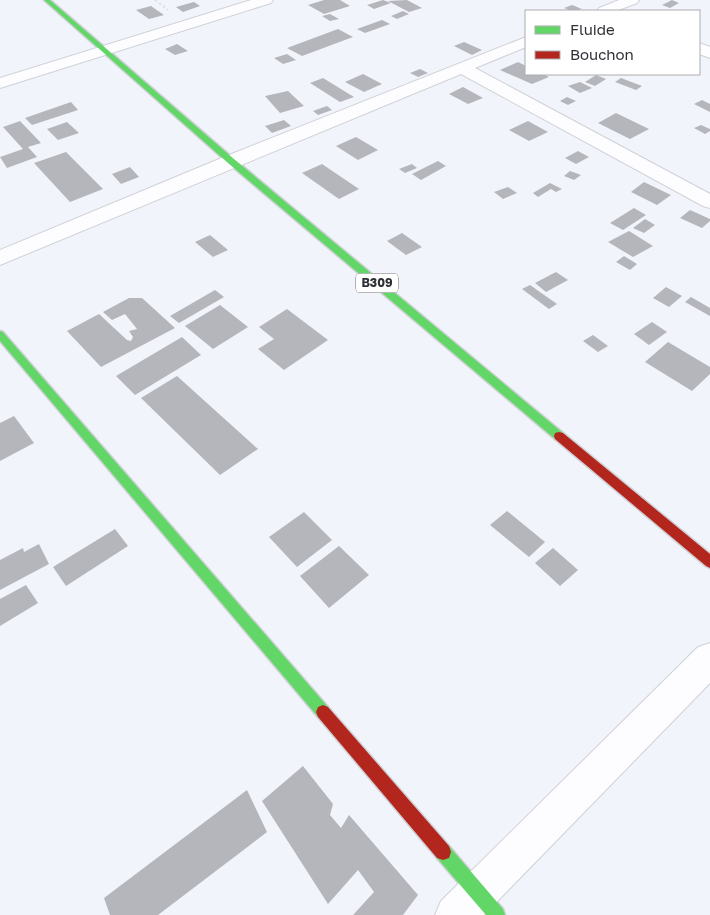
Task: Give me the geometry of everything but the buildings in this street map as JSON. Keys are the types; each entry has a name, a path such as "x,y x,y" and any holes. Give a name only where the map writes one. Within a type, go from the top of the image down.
{"main road":[{"name":"B309","path":"47,0 231,160 710,562"},
{"path":"0,334 477,907"}],"street":[{"path":"0,83 105,52 187,23 266,0"},
{"path":"604,9 632,0"},
{"path":"0,258 231,160 525,42"},
{"path":"462,68 710,202"},
{"path":"477,907 710,659"}],"traffic: fast":[{"path":"47,0 231,161 559,436"},
{"path":"0,334 323,712"},
{"path":"443,852 497,915"}],"traffic: jam":[{"path":"559,436 710,562"},
{"path":"323,712 443,852"}]}
